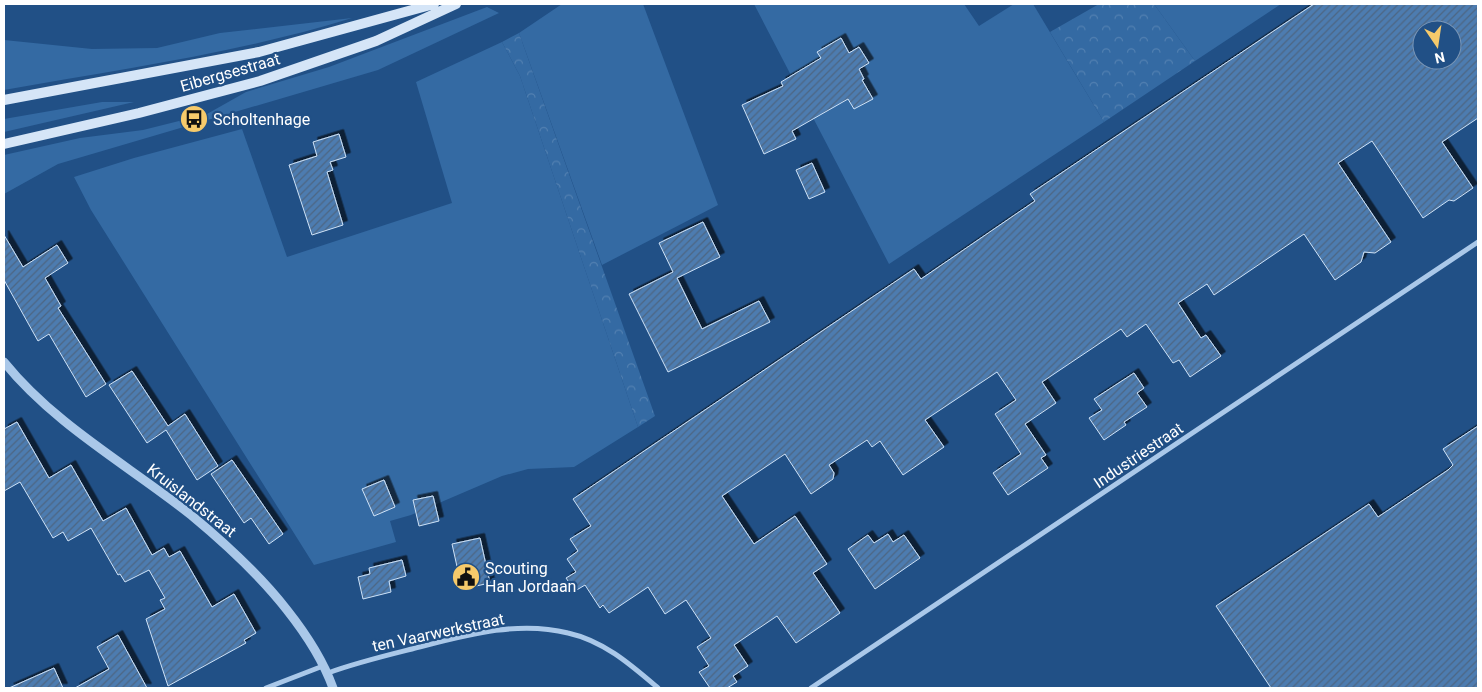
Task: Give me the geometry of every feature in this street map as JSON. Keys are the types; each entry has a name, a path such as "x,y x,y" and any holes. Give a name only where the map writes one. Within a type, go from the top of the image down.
{"main road":[{"name":"Eibergsestraat","path":"4,100 259,52 434,4"},
{"name":"Eibergsestraat","path":"4,144 139,113 260,81 376,41 456,4"}],"street":[{"name":"Industriestraat","path":"811,688 1478,242"},
{"name":"Kruislandstraat","path":"4,362 14,375 70,425 104,453 190,515 239,556 274,593 302,629 326,670 333,688"},
{"name":"ten Vaarwerkstraat","path":"266,688 326,670 449,639 498,630 530,627 569,633 605,647 658,688"}],"green space":[{"path":"562,4 643,4 718,205 602,265 519,33"},
{"path":"754,4 964,4 979,26 1014,4 1033,4 1104,122 889,264"},
{"path":"1099,4 1154,4 1195,61 1104,122 1050,32"},
{"path":"1154,4 1281,4 1195,61"},
{"path":"487,7 499,13 378,70 58,164 4,194 4,155 80,138 143,130 207,114 246,92 329,67"},
{"path":"352,18 223,51 4,90 4,40 92,49 157,48 220,33"},
{"path":"519,33 655,416 638,427 520,76 502,42"},
{"path":"502,42 520,76 638,427 574,467 528,469 502,476 411,515 390,521 396,542 314,565 91,210 74,177 134,158 242,129 287,257 452,203 416,82"},
{"path":"102,102 134,102 4,132 4,119"}],"building":[{"path":"1314,4 1478,4 1478,118 1442,142 1473,188 1454,201 1449,200 1423,218 1372,141 1338,163 1391,242 1375,253 1364,252 1361,262 1335,280 1304,234 1214,295 1207,284 1178,303 1201,338 1206,335 1221,356 1190,377 1179,360 1173,363 1146,324 1127,337 1121,329 1042,382 1056,403 1025,424 1046,455 1041,458 1048,468 1008,495 993,473 1021,454 995,414 1016,400 997,372 925,420 944,447 903,475 880,441 872,447 867,440 829,465 834,473 833,479 811,494 785,454 722,496 754,544 795,516 827,564 813,573 840,613 796,643 777,616 734,645 748,666 733,676 737,682 727,688 710,688 699,672 709,666 697,647 711,638 686,600 665,614 648,587 609,613 603,605 600,608 585,585 575,591 566,578 576,572 567,559 578,551 570,539 591,526 573,499 914,269 921,279 1035,201 1030,194"},
{"path":"841,38 849,53 859,47 869,63 859,69 864,79 862,80 873,99 854,109 848,99 792,131 796,139 764,154 742,105 783,86 781,82 821,58 817,52"},
{"path":"339,134 346,157 330,162 333,170 327,172 343,225 312,235 289,165 317,156 313,142"},
{"path":"812,163 825,192 809,199 796,170"},
{"path":"703,222 720,257 677,278 702,329 759,301 770,322 668,372 629,294 673,272 659,243"},
{"path":"4,235 23,267 57,245 68,263 45,278 61,306 58,308 106,384 86,397 49,334 38,341 4,280"},
{"path":"132,371 168,426 185,414 218,466 197,480 166,430 147,443 109,385"},
{"path":"1134,373 1144,388 1137,393 1147,407 1124,422 1126,425 1104,440 1089,418 1102,410 1094,399"},
{"path":"17,422 49,478 71,465 103,521 126,508 152,555 164,548 169,557 180,551 212,607 234,594 256,633 244,640 246,643 168,686 146,619 165,609 160,600 165,598 149,570 125,582 120,574 118,575 91,528 68,541 63,532 53,538 20,482 4,491 4,429"},
{"path":"1478,426 1478,688 1271,688 1216,606 1369,504 1378,517 1448,470 1453,465 1443,449"},
{"path":"232,460 283,534 269,544 251,518 244,523 211,474"},
{"path":"384,480 395,507 374,516 362,489"},
{"path":"433,496 439,521 419,526 413,500"},
{"path":"888,534 893,542 904,535 920,558 875,589 848,549 868,535 874,543"},
{"path":"480,538 490,583 462,589 452,544"},
{"path":"402,560 406,576 389,581 391,592 363,599 358,577 370,574 369,568"},
{"path":"118,635 147,688 75,688 109,669 97,647"},
{"path":"54,668 63,688 9,688"}],"place":[{"name":"Scholtenhage","path":"194,119"},
{"name":"Scouting Han Jordaan","path":"466,577"}]}
